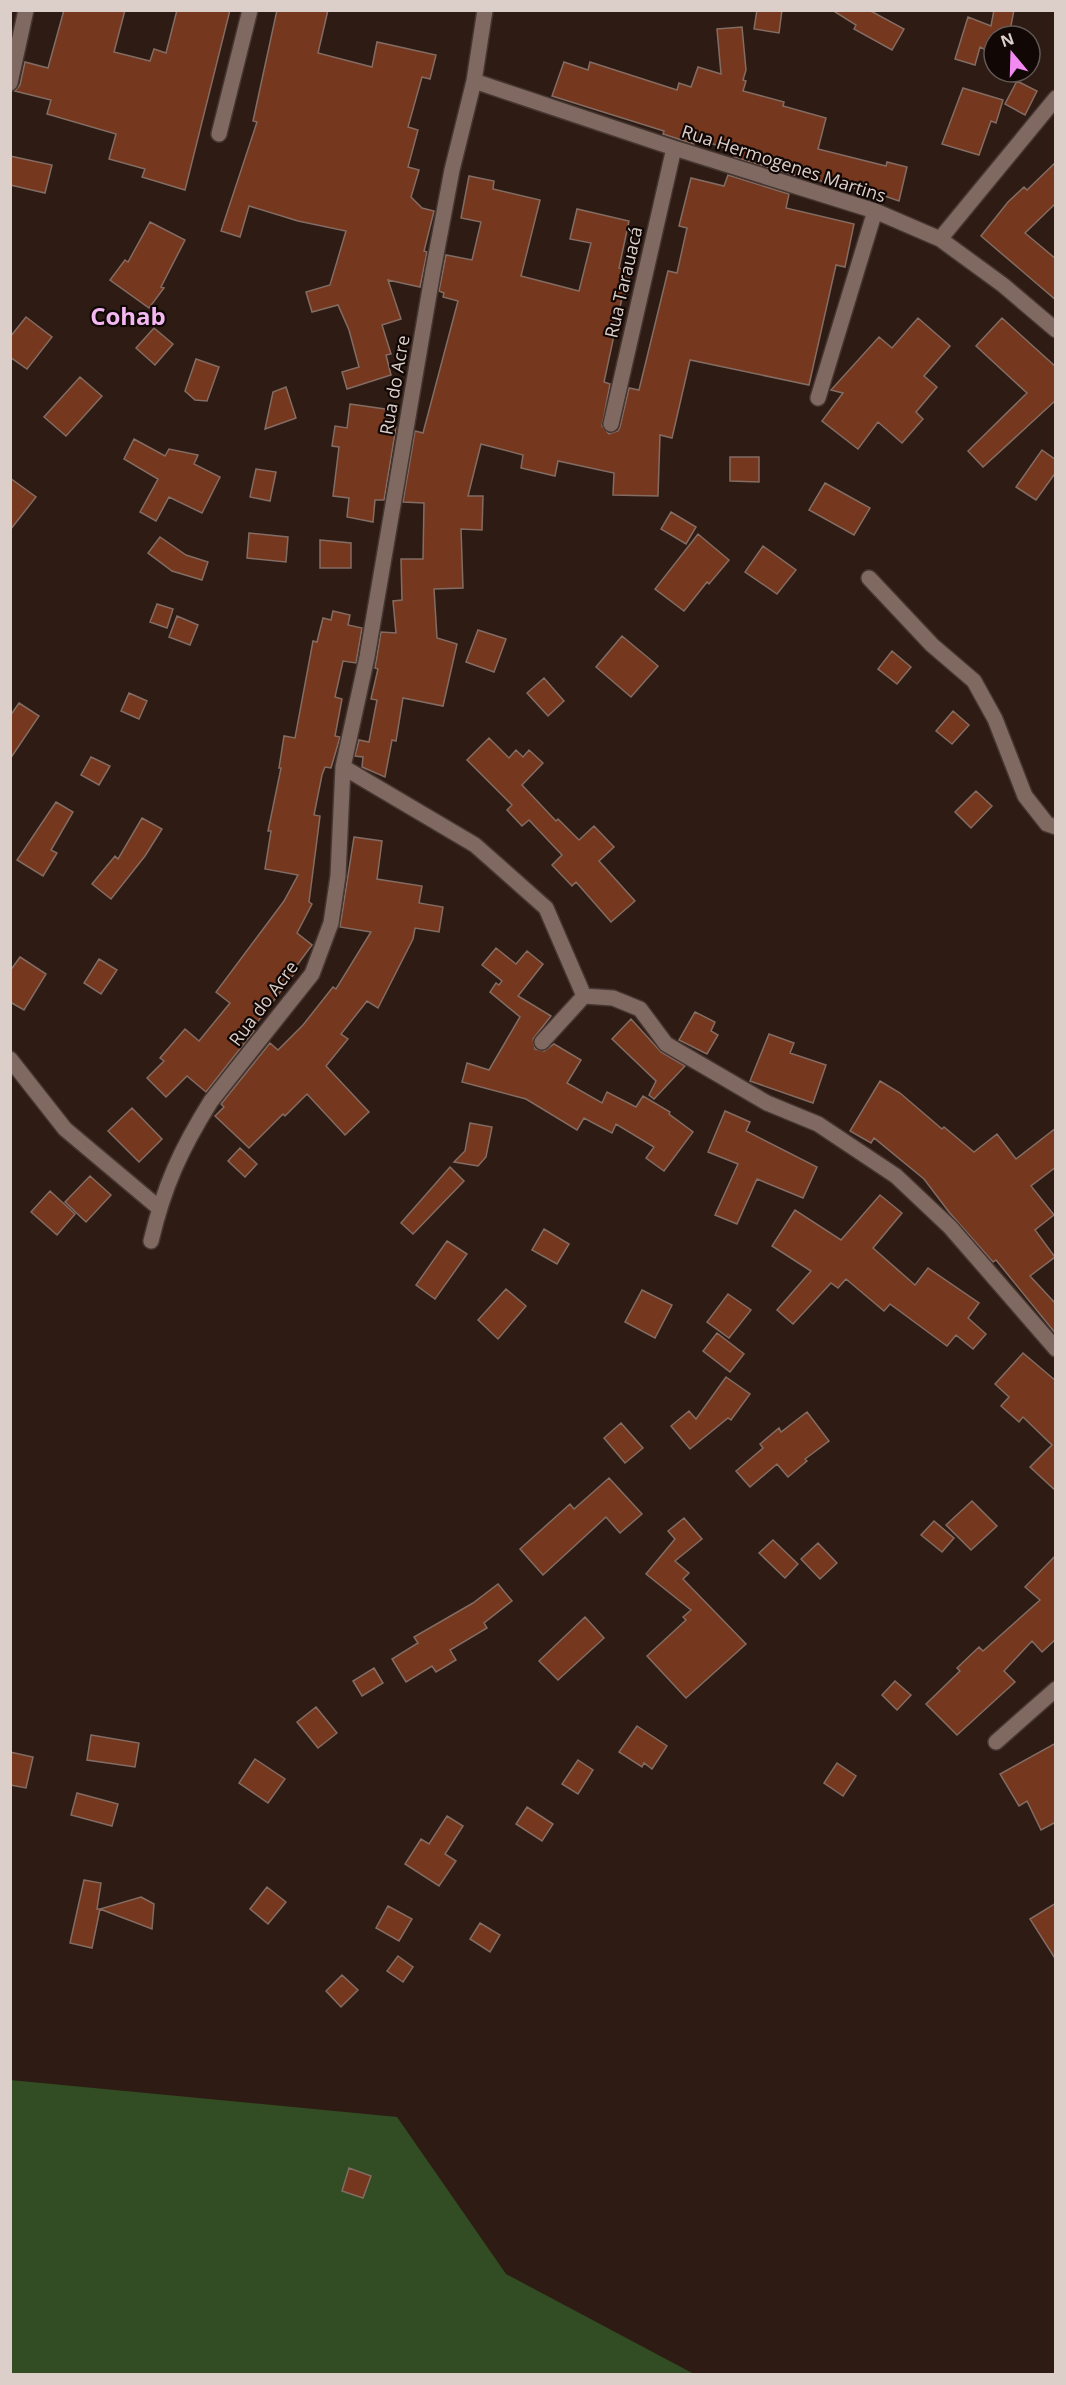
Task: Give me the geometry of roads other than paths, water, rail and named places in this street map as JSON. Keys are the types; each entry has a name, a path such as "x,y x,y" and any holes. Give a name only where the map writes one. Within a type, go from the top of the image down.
{"street":[{"path":"10,83 26,10"},
{"path":"219,134 250,10"},
{"name":"Rua do Acre","path":"151,1241 159,1208 175,1163 211,1101 312,974 331,922 338,876 343,767 367,657 385,542 448,192 474,81 485,10"},
{"name":"Rua Hermogenes Martins","path":"474,81 674,148 875,211 940,239 1003,285 1056,330"},
{"path":"940,239 1056,98"},
{"name":"Rua Tarauacá","path":"611,424 674,148"},
{"path":"818,398 875,211"},
{"path":"868,578 932,645 974,681 995,719 1025,796 1047,824 1056,827"},
{"path":"343,767 475,845 546,908 584,996"},
{"path":"542,1042 584,996"},
{"path":"584,996 613,998 640,1009 666,1044 767,1103 818,1124 896,1176 950,1227 1056,1349"},
{"path":"10,1059 65,1130 159,1208"},
{"path":"996,1742 1056,1689"}],"district":[{"name":"Cohab","path":"128,315"}]}
